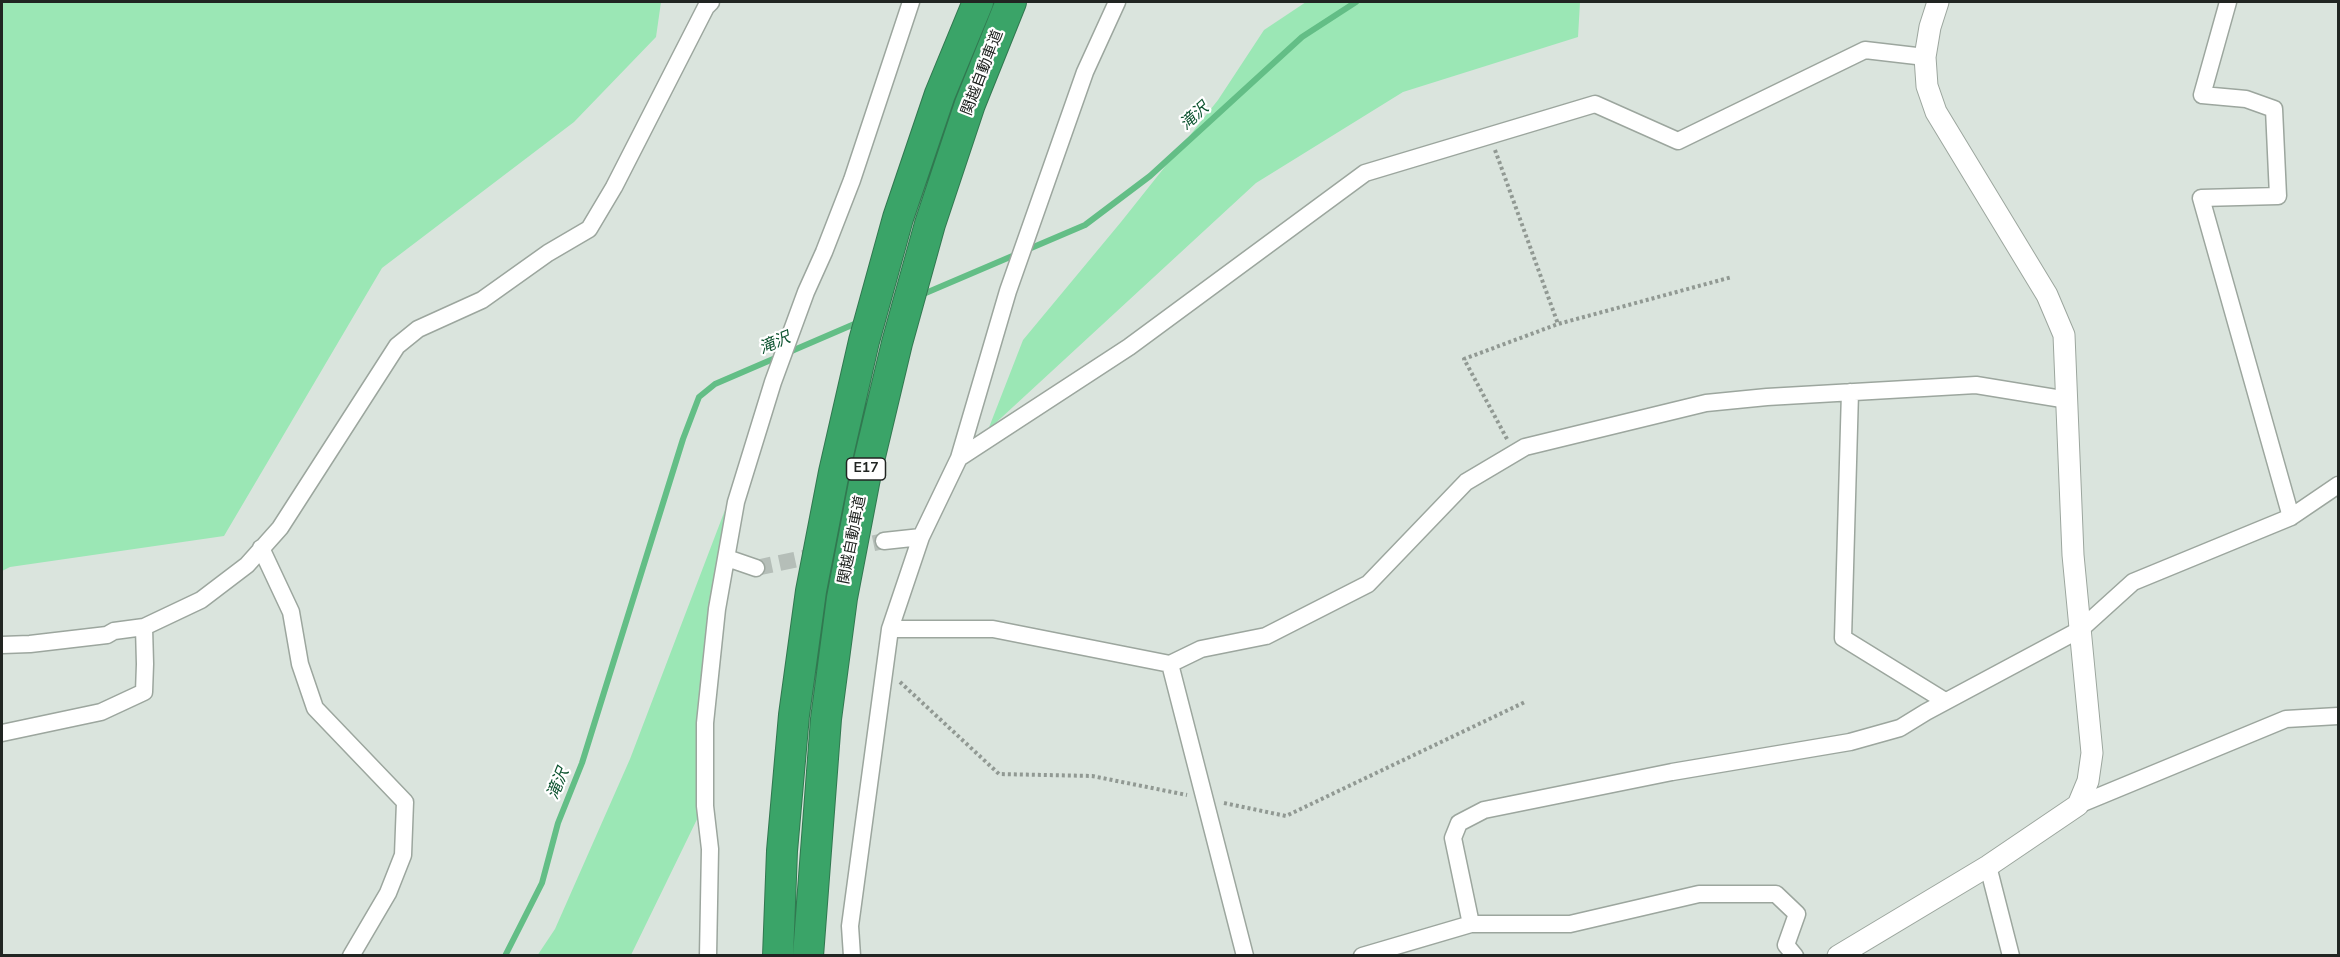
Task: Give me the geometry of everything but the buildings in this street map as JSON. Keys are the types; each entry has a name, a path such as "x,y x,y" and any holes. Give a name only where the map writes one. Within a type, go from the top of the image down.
{"highway":[{"name":"関越自動車道","path":"777,956 782,850 794,715 811,591 834,472 864,341 898,218 940,94 978,2"},
{"name":"関越自動車道","path":"808,956 826,719 842,598 866,473 897,343 930,224 970,104 1011,2"}],"street":[{"path":"2,645 107,635 114,631 144,627 201,600 247,565 280,528 398,346 418,329 482,300 548,253 589,229 614,188 706,7 711,2"},
{"path":"708,956 710,849 705,806 705,723 717,609 736,502 773,382 806,292 852,180 911,2"},
{"path":"852,956 850,926 890,629 921,537 959,458 1008,291 1085,72 1117,2"},
{"path":"1938,2 1925,57 1927,86 1936,112 2047,295 2064,335 2073,555 2092,753 2088,781 2078,804"},
{"path":"2228,2 2202,95 2247,99 2274,109 2278,196 2201,198 2291,517"},
{"path":"959,458 1129,347 1365,173 1595,104 1678,141 1865,50 1925,57"},
{"path":"890,629 993,629 1170,664 1201,649 1266,636 1368,584 1467,482 1525,447 1706,403 1976,385 2068,400"},
{"path":"1850,392 1843,638 1945,701"},
{"path":"1471,924 1453,838 1459,824 1484,810 1672,772 1850,742 1900,728 1945,701 2081,629 2133,582 2291,517 2338,485"},
{"path":"884,541 921,537"},
{"path":"261,548 291,612 300,664 315,708 405,802 403,855 388,893 351,956"},
{"path":"727,558 756,568"},
{"path":"2,733 101,712 144,692 144,627"},
{"path":"1170,664 1245,956"},
{"path":"1838,956 1988,866 2078,804 2286,719 2338,716"},
{"path":"1988,866 2011,956"},
{"path":"1362,956 1471,924 1570,924 1699,894 1776,894 1797,914 1786,945 1795,956"}],"path":[{"path":"1490,135 1558,324"},
{"path":"1515,453 1464,359 1558,324 1732,277"}],"green space":[{"path":"2,2 661,2 656,37 574,122 382,268 224,536 10,567 2,571"},
{"path":"1306,2 1580,2 1578,37 1403,92 1256,183 988,430 1023,340 1218,100 1264,30"},
{"path":"725,510 702,809 631,955 537,956 555,929 630,759"}],"waterway":[{"name":"滝沢","path":"921,295 1085,225 1150,176 1302,37 1356,2"},
{"name":"滝沢","path":"505,956 542,883 558,823 582,763 683,439 699,397 715,384 859,322"}],"tunnel":[{"path":"756,568 884,541"}]}
